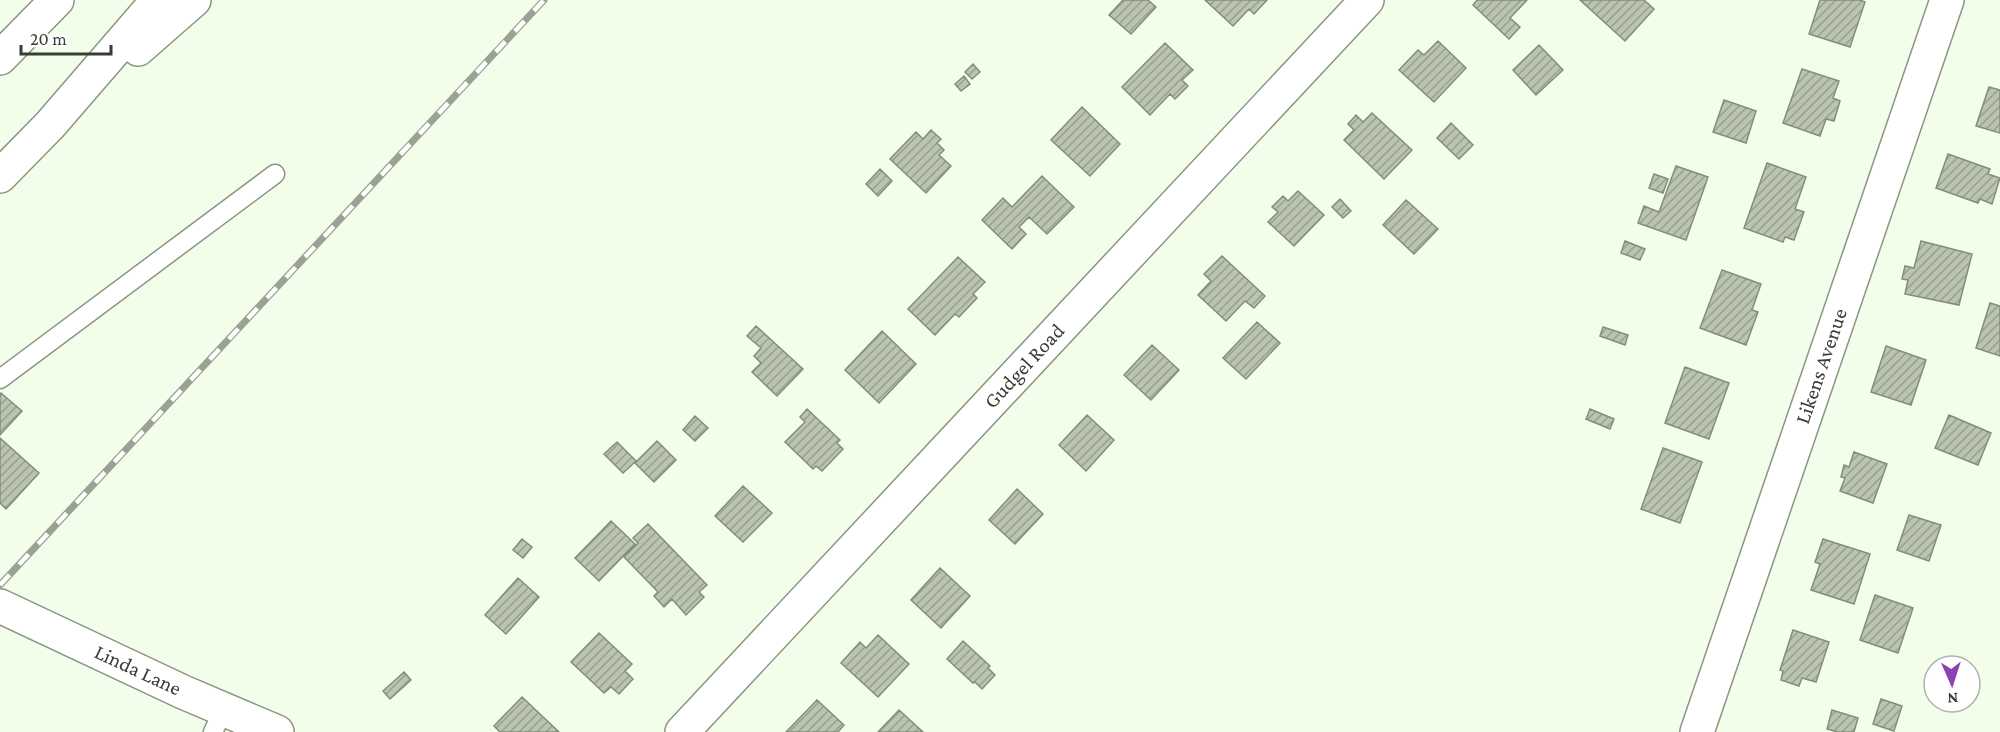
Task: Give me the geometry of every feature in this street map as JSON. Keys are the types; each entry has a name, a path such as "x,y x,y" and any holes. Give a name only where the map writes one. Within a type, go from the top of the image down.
{"main road":[{"path":"0,34 25,0"},
{"path":"0,58 57,0"},
{"path":"0,176 50,125 158,0"},
{"path":"50,125 194,0"},
{"name":"Gudgel Road","path":"682,732 1367,0"},
{"name":"Likens Avenue","path":"1697,732 1947,0"},
{"name":"Linda Lane","path":"0,606 219,721 277,732"}],"lane":[{"path":"0,379 275,174"}],"building":[{"path":"1123,0 1148,0 1156,7 1131,34 1109,15"},
{"path":"1205,0 1267,0 1254,14 1249,9 1233,26"},
{"path":"1477,0 1527,0 1510,18 1520,27 1509,39 1473,5"},
{"path":"1580,0 1644,0 1654,9 1625,41"},
{"path":"1820,0 1865,2 1850,47 1809,34"},
{"path":"1438,41 1466,68 1434,102 1399,70 1418,50 1424,55"},
{"path":"1165,43 1193,70 1182,80 1188,86 1175,99 1170,94 1150,115 1122,87"},
{"path":"1539,45 1563,70 1536,95 1513,70"},
{"path":"973,64 980,72 972,79 965,72"},
{"path":"1802,69 1839,81 1833,98 1840,101 1834,121 1826,119 1820,136 1783,123"},
{"path":"964,76 970,84 961,91 955,84"},
{"path":"1989,87 2000,90 2000,133 1976,126"},
{"path":"1724,100 1756,111 1746,143 1713,132"},
{"path":"1082,107 1120,144 1090,176 1051,140"},
{"path":"1372,113 1412,150 1384,179 1344,140 1354,130 1348,124 1356,115 1363,122"},
{"path":"1451,123 1473,145 1459,159 1437,138"},
{"path":"931,130 941,139 937,143 944,150 939,155 951,166 926,193 890,159 916,132 923,139"},
{"path":"1948,154 1990,169 1988,174 2000,178 1992,204 1980,199 1978,203 1936,188"},
{"path":"1767,163 1806,177 1795,209 1804,212 1794,240 1785,237 1783,242 1744,228"},
{"path":"1676,166 1708,177 1686,240 1638,223 1644,206 1659,212"},
{"path":"880,169 892,181 878,196 866,184"},
{"path":"1654,174 1668,179 1663,193 1649,188"},
{"path":"1042,176 1074,207 1047,234 1029,217 1019,227 1026,234 1012,249 982,220 1003,198 1012,207"},
{"path":"1298,191 1324,215 1294,246 1268,222 1278,212 1272,207 1283,196 1288,201"},
{"path":"1340,199 1351,211 1343,218 1332,207"},
{"path":"1406,200 1438,229 1414,254 1383,225"},
{"path":"1625,241 1645,249 1640,260 1621,253"},
{"path":"1921,241 1972,254 1959,305 1905,294 1908,280 1902,279 1905,266 1914,268"},
{"path":"1222,256 1265,296 1254,308 1245,301 1226,321 1198,295 1211,281 1204,274"},
{"path":"958,257 985,282 973,294 977,298 959,317 955,314 935,335 908,309"},
{"path":"1722,270 1761,284 1752,310 1758,312 1746,345 1700,328"},
{"path":"1990,303 2000,306 2000,356 1976,348"},
{"path":"1257,322 1280,343 1246,379 1223,358"},
{"path":"756,326 803,369 777,396 752,372 761,363 754,356 761,348 747,336"},
{"path":"1603,327 1628,335 1625,345 1600,336"},
{"path":"882,331 916,364 879,403 845,370"},
{"path":"1152,345 1179,370 1151,400 1124,375"},
{"path":"1886,346 1926,360 1911,405 1871,392"},
{"path":"1685,367 1729,383 1709,439 1665,423"},
{"path":"0,394 22,411 0,435"},
{"path":"807,409 840,440 837,443 843,449 822,471 816,466 813,469 785,442 805,422 800,417"},
{"path":"1590,409 1614,419 1610,429 1586,419"},
{"path":"1087,415 1114,440 1086,471 1059,445"},
{"path":"1949,415 1991,433 1978,465 1935,448"},
{"path":"695,416 708,428 695,441 683,430"},
{"path":"0,438 39,473 6,509 0,503"},
{"path":"657,441 676,460 654,482 635,463"},
{"path":"617,442 636,461 623,473 604,454"},
{"path":"1663,448 1702,462 1680,523 1641,509"},
{"path":"1854,452 1887,464 1873,503 1840,491 1845,478 1841,477 1844,465 1849,467"},
{"path":"743,486 772,513 743,542 715,516"},
{"path":"1017,489 1043,514 1015,544 989,520"},
{"path":"1909,515 1941,525 1929,561 1897,550"},
{"path":"611,521 635,544 599,581 575,558"},
{"path":"648,524 707,585 699,592 704,597 686,615 672,599 664,607 654,596 658,592 624,557 638,543 633,538"},
{"path":"522,539 532,547 523,558 513,550"},
{"path":"1823,539 1870,554 1854,604 1811,590 1820,564 1815,562"},
{"path":"940,568 970,596 941,628 911,600"},
{"path":"518,578 539,597 506,634 485,615"},
{"path":"1875,595 1913,608 1898,653 1860,640"},
{"path":"1793,630 1829,642 1816,682 1802,678 1799,686 1781,680 1783,671 1780,670"},
{"path":"599,633 632,664 625,671 633,679 619,694 611,687 604,693 571,662"},
{"path":"878,635 909,664 878,697 841,663 860,642 866,648"},
{"path":"963,641 990,666 988,668 995,675 982,689 947,659"},
{"path":"404,672 411,680 390,699 383,691"},
{"path":"522,697 559,732 500,732 494,726"},
{"path":"1881,699 1902,706 1894,731 1873,724"},
{"path":"817,700 844,725 838,732 786,732"},
{"path":"899,710 923,732 878,732"},
{"path":"1832,710 1858,718 1854,732 1827,729"}],"railway":[{"path":"0,585 544,0"}]}
